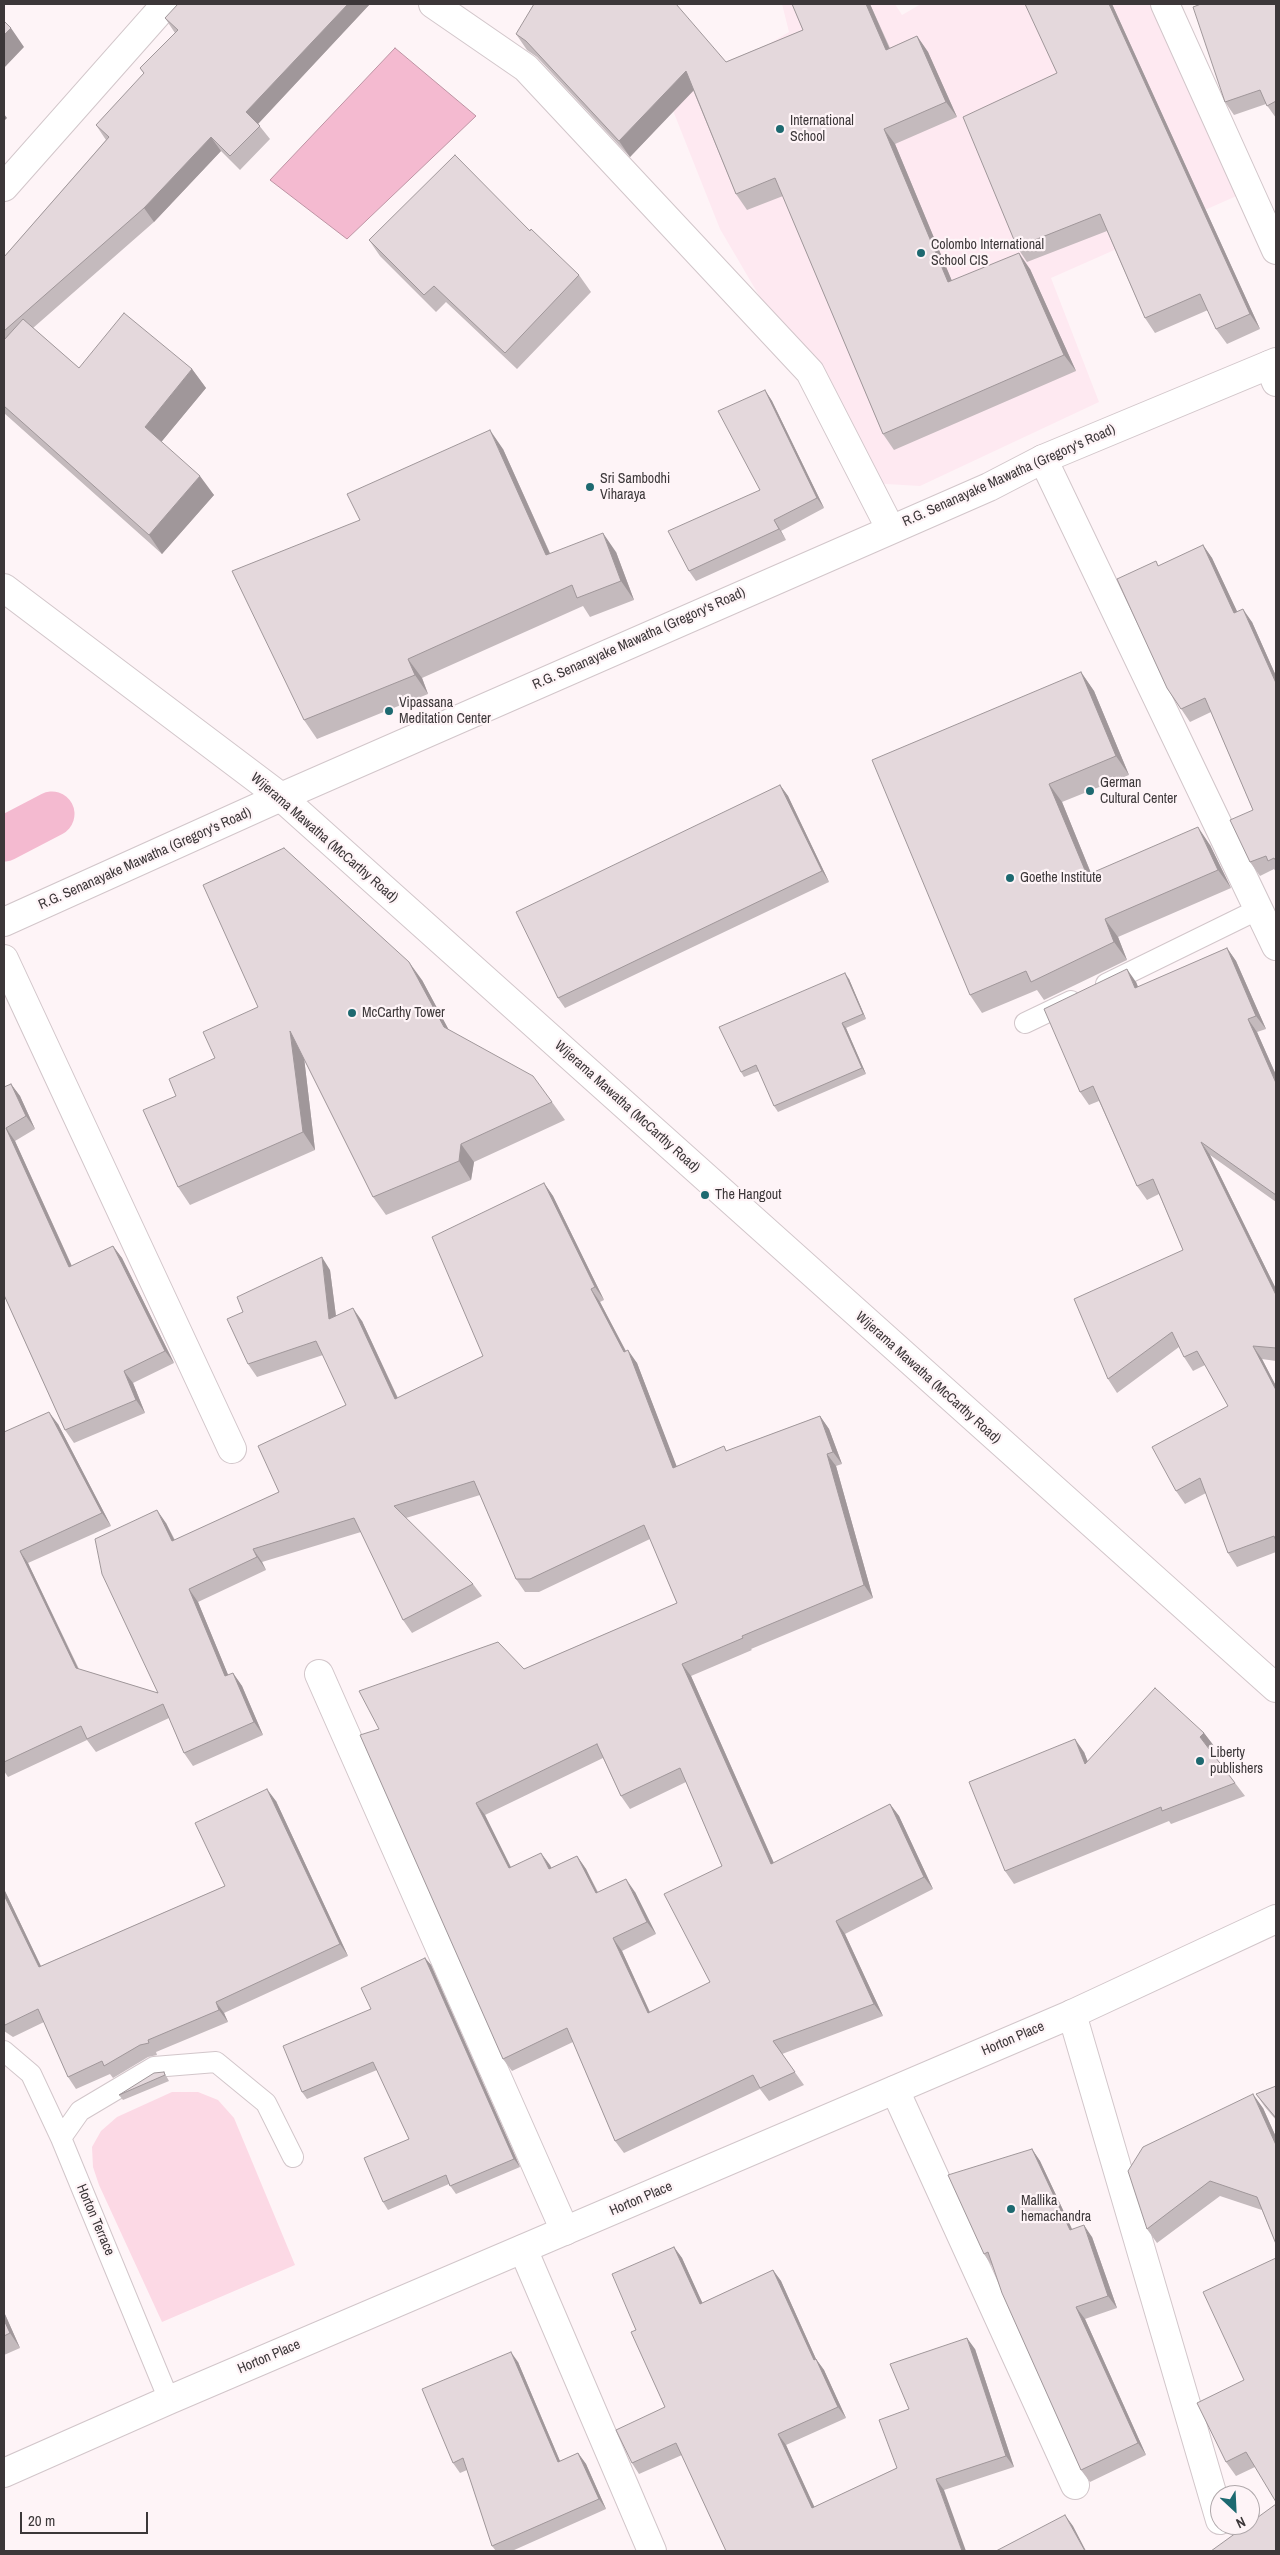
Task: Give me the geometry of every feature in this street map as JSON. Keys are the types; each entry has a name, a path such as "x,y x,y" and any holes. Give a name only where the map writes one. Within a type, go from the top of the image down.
{"main road":[{"path":"4,187 166,4"},
{"path":"433,4 526,68 810,372 890,528"},
{"path":"1165,4 1276,250"},
{"name":"R.G. Senanayake Mawatha (Gregory's Road)","path":"4,922 281,797 890,528 989,487 1044,459 1274,370"},
{"path":"1044,459 1276,946"},
{"name":"Wijerama Mawatha (McCarthy Road)","path":"4,588 281,797 1276,1688"},
{"path":"4,959 232,1449"},
{"path":"319,1674 565,2232"},
{"name":"Horton Place","path":"4,2473 170,2400 1072,2014 1276,1919"},
{"path":"1072,2014 1210,2486"},
{"path":"895,2090 1075,2485"},
{"path":"523,2249 652,2551"}],"lane":[{"path":"1025,1023 1259,909"},
{"name":"Horton Terrace","path":"4,2051 31,2074 61,2138 170,2400"},
{"path":"61,2138 80,2111 154,2066 216,2062 266,2103 293,2157"}],"shaded area":[{"name":"Colombo International School CIS","path":"782,4 895,4 902,15 921,4 1151,4 1241,194 1051,278 1099,402 920,486 869,483 720,229 670,103 789,32"},
{"path":"395,48 476,116 347,239 270,180"},
{"path":"172,2092 198,2092 218,2100 234,2118 295,2265 162,2322 99,2185 93,2167 92,2147 101,2131 117,2117"}],"building":[{"path":"178,4 348,4 246,112 260,126 230,156 211,137 144,208 4,331 4,257 109,137 96,125 144,73 140,68 178,30 165,18"},
{"path":"534,4 676,4 726,62 803,30 792,4 866,4 886,50 917,36 946,102 884,129 948,282 1019,253 1064,355 883,434 775,178 736,194 686,71 619,141 526,41 516,34"},
{"path":"1025,4 1109,4 1250,314 1216,329 1200,294 1145,318 1100,214 1017,247 963,117 1057,73"},
{"path":"1201,4 1276,4 1276,101 1267,106 1260,90 1225,102 1193,7"},
{"path":"4,21 11,28 4,35"},
{"path":"455,155 530,231 531,229 579,275 505,353 434,286 424,295 369,240"},
{"path":"124,313 192,369 145,427 200,476 149,535 4,406 4,340 23,319 79,368"},
{"path":"765,390 817,498 774,520 779,529 689,571 668,531 760,490 718,411"},
{"path":"490,430 546,555 603,533 621,581 577,598 572,585 408,659 415,675 304,720 232,571 360,520 347,494"},
{"path":"1203,545 1234,613 1243,609 1276,683 1276,861 1274,858 1268,861 1266,856 1250,862 1230,820 1253,810 1205,698 1181,709 1167,688 1117,579 1156,561 1158,566"},
{"name":"Goethe Institute","path":"1081,672 1116,756 1049,784 1087,875 1198,827 1218,870 1105,919 1114,942 1031,982 1026,971 970,995 872,760"},
{"path":"780,785 822,871 558,998 516,912"},
{"name":"McCarthy Tower","path":"284,848 409,962 444,1027 533,1076 552,1102 461,1144 459,1161 373,1197 290,1031 303,1132 178,1187 143,1110 176,1096 169,1079 215,1058 203,1032 258,1007 203,885"},
{"path":"1227,948 1256,1016 1248,1019 1276,1083 1276,1195 1201,1142 1276,1295 1276,1348 1253,1346 1276,1390 1276,1541 1274,1536 1228,1553 1200,1478 1176,1491 1152,1447 1228,1406 1197,1351 1184,1357 1172,1332 1108,1379 1074,1299 1183,1250 1153,1179 1137,1186 1093,1086 1080,1092 1044,1009 1127,969 1135,988"},
{"path":"845,973 863,1014 842,1023 862,1068 774,1106 756,1065 741,1072 719,1027"},
{"path":"11,1084 26,1116 6,1128 69,1267 113,1246 165,1351 124,1371 136,1400 65,1430 4,1295 4,1087"},
{"path":"544,1183 595,1287 591,1289 624,1352 628,1350 673,1468 724,1446 726,1451 820,1416 833,1452 827,1454 864,1585 742,1636 743,1638 682,1664 771,1864 890,1804 924,1877 836,1921 874,2004 773,2041 795,2072 760,2088 753,2075 615,2141 567,2028 503,2059 360,1735 379,1729 359,1691 498,1642 524,1669 677,1603 644,1525 530,1579 516,1579 474,1481 394,1506 473,1584 403,1620 354,1518 253,1549 257,1557 189,1589 225,1676 233,1673 254,1722 184,1753 163,1704 87,1739 81,1726 4,1762 4,1432 49,1412 102,1513 20,1551 76,1668 158,1693 102,1574 95,1539 157,1510 172,1541 279,1492 258,1446 346,1405 316,1341 248,1364 227,1319 243,1312 237,1297 322,1257 329,1319 353,1308 395,1399 483,1356 432,1237","holes":["597,1744 621,1796 680,1768 722,1866 664,1894 710,1982 648,2013 613,1938 647,1922 626,1879 596,1893 577,1856 549,1869 541,1853 509,1868 476,1803"]},
{"path":"1155,1688 1204,1733 1200,1737 1235,1783 1162,1811 1161,1807 1005,1871 969,1782 1075,1739 1085,1764"},
{"path":"267,1789 340,1944 216,2002 219,2010 148,2040 149,2043 140,2045 104,2066 102,2061 68,2077 38,2009 4,2025 4,1895 39,1967 225,1886 195,1823"},
{"path":"425,1958 514,2159 450,2186 446,2175 383,2202 364,2158 409,2139 373,2062 302,2092 283,2046 371,2009 361,1988"},
{"path":"164,2072 165,2075 119,2095 154,2073"},
{"path":"1276,2086 1276,2118 1256,2094"},
{"path":"1253,2094 1276,2145 1276,2244 1257,2197 1210,2181 1147,2229 1128,2171 1143,2147"},
{"path":"1032,2149 1070,2230 1084,2225 1108,2296 1076,2307 1138,2443 1081,2470 1002,2293 988,2252 984,2254 948,2175"},
{"path":"674,2247 700,2304 773,2270 814,2360 816,2359 838,2407 778,2434 812,2508 897,2468 879,2420 909,2409 890,2364 967,2338 1006,2456 936,2479 962,2551 726,2551 676,2443 632,2463 616,2430 665,2407 631,2332 636,2330 612,2274"},
{"path":"1276,2258 1276,2502 1246,2452 1226,2462 1197,2403 1244,2380 1203,2292"},
{"path":"4,2320 10,2333 4,2336"},
{"path":"511,2352 558,2462 578,2453 599,2499 492,2546 463,2458 453,2463 422,2389"},
{"path":"1276,2504 1276,2551 1211,2551 1233,2535 1260,2535 1260,2516"},
{"path":"1065,2515 1085,2551 996,2551"}],"waterway":[{"path":"4,839 52,814"}],"place":[{"name":"International School","path":"780,129"},
{"name":"Colombo International School CIS","path":"921,253"},
{"name":"Sri Sambodhi Viharaya","path":"590,487"},
{"name":"Vipassana Meditation Center","path":"389,711"},
{"name":"German Cultural Center","path":"1090,791"},
{"name":"Goethe Institute","path":"1010,878"},
{"name":"McCarthy Tower","path":"352,1013"},
{"name":"The Hangout","path":"705,1195"},
{"name":"Liberty publishers","path":"1200,1761"},
{"name":"Mallika hemachandra","path":"1011,2209"}]}
